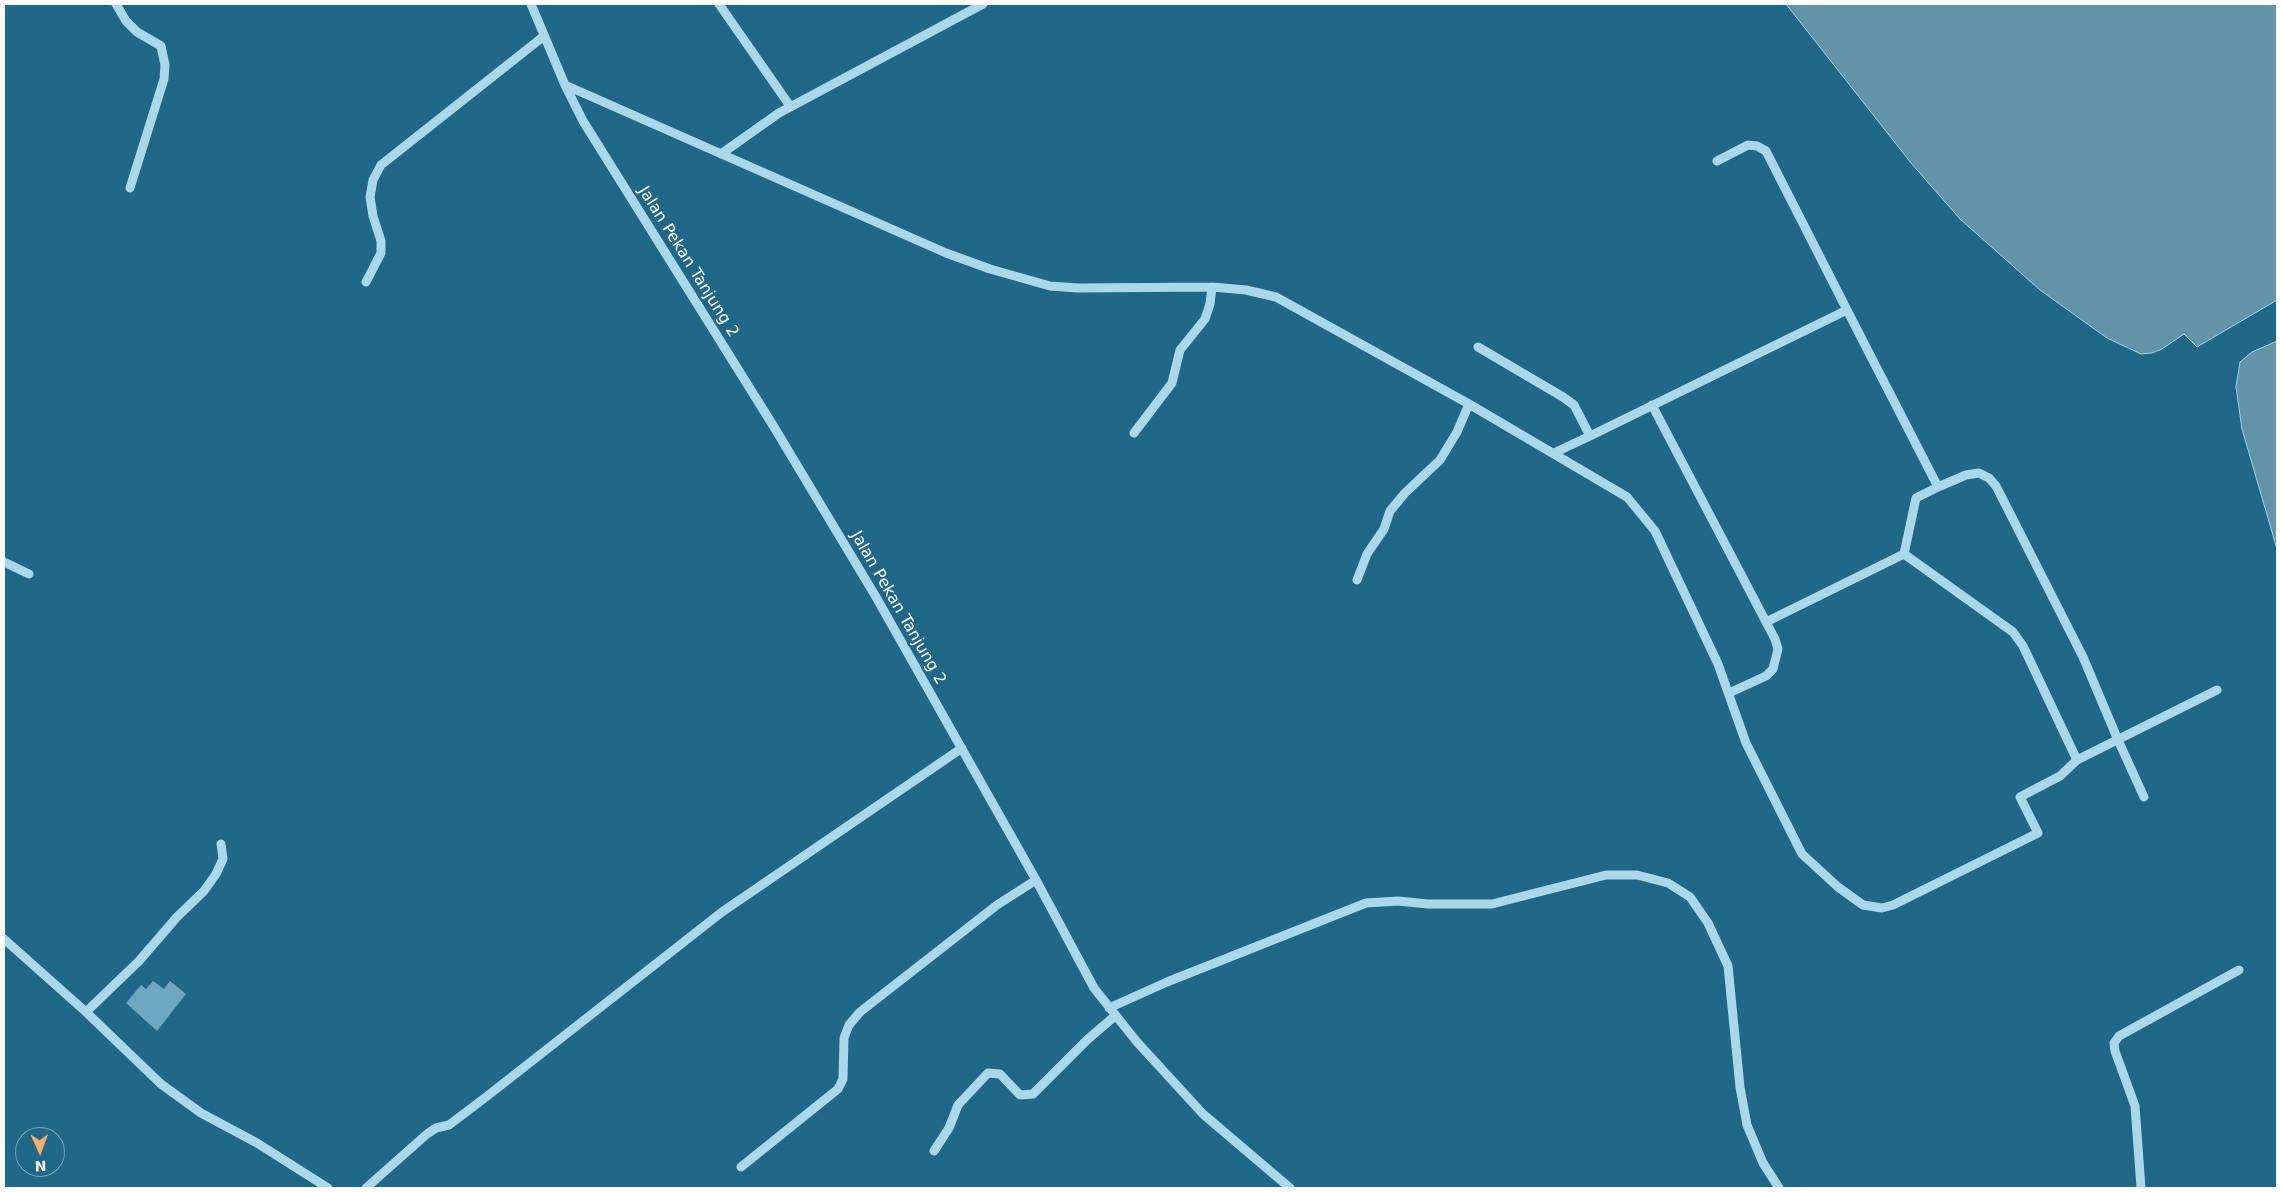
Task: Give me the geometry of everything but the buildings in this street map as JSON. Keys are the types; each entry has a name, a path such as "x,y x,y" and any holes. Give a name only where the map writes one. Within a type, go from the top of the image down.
{"street":[{"path":"116,4 126,21 137,32 160,46 165,65 164,79 130,188"},
{"name":"Jalan Pekan Tanjung 2","path":"531,4 565,85 605,158 769,419 876,597 1036,880 1094,988 1112,1012 1203,1114 1290,1188"},
{"path":"719,4 790,106"},
{"path":"721,154 790,106 983,4"},
{"path":"366,282 381,253 381,241 373,216 370,197 373,180 381,165 544,36"},
{"path":"565,85 946,253 1050,286 1078,288 1212,287 1246,290 1276,297 1469,404 1627,497 1643,514 1655,531 1718,664 1746,743 1802,854 1838,887 1856,900 1872,907 1893,905 2038,834 2020,796 2060,776 2077,760 2217,690"},
{"path":"1717,161 1748,145 1757,146 1766,151 1938,487"},
{"path":"1134,433 1172,383 1180,350 1204,319 1210,304 1212,287"},
{"path":"1554,453 1847,310"},
{"path":"1478,347 1574,405 1590,436"},
{"path":"1357,580 1367,554 1384,529 1390,511 1405,493 1440,460 1457,432 1469,404"},
{"path":"1652,405 1766,622 1778,649 1773,669 1766,676 1729,693"},
{"path":"1904,554 1916,498 1966,475 1979,473 1989,478 1996,486 2084,657 2144,797"},
{"path":"1766,622 1904,554"},
{"path":"1904,554 2013,632 2024,646 2077,760"},
{"path":"4,562 29,574"},
{"path":"366,1188 427,1134 436,1128 448,1125 486,1097 722,912 962,748"},
{"path":"86,1012 139,961 177,917 204,891 216,874 223,859 221,844"},
{"path":"934,1151 949,1128 958,1105 988,1074 1000,1074 1020,1095 1033,1094 1088,1040 1112,1012 1176,979 1366,903 1398,901 1428,904 1492,904 1606,875 1637,875 1668,883 1690,897 1708,923 1728,966 1740,1087 1747,1125 1763,1163 1779,1188"},
{"path":"742,1167 838,1089 844,1079 844,1038 849,1026 860,1012 997,905 1036,880"},
{"path":"4,939 86,1012 161,1084 186,1103 226,1128 257,1143 328,1188"},
{"path":"2141,1188 2135,1106 2115,1051 2114,1043 2120,1036 2239,970"}],"water":[{"path":"1786,4 2277,4 2277,300 2197,347 2184,334 2162,349 2152,353 2141,354 2107,338 2040,290 1960,219 1911,163"},
{"path":"2277,341 2277,549 2242,429 2236,387 2240,362 2252,352"}]}
